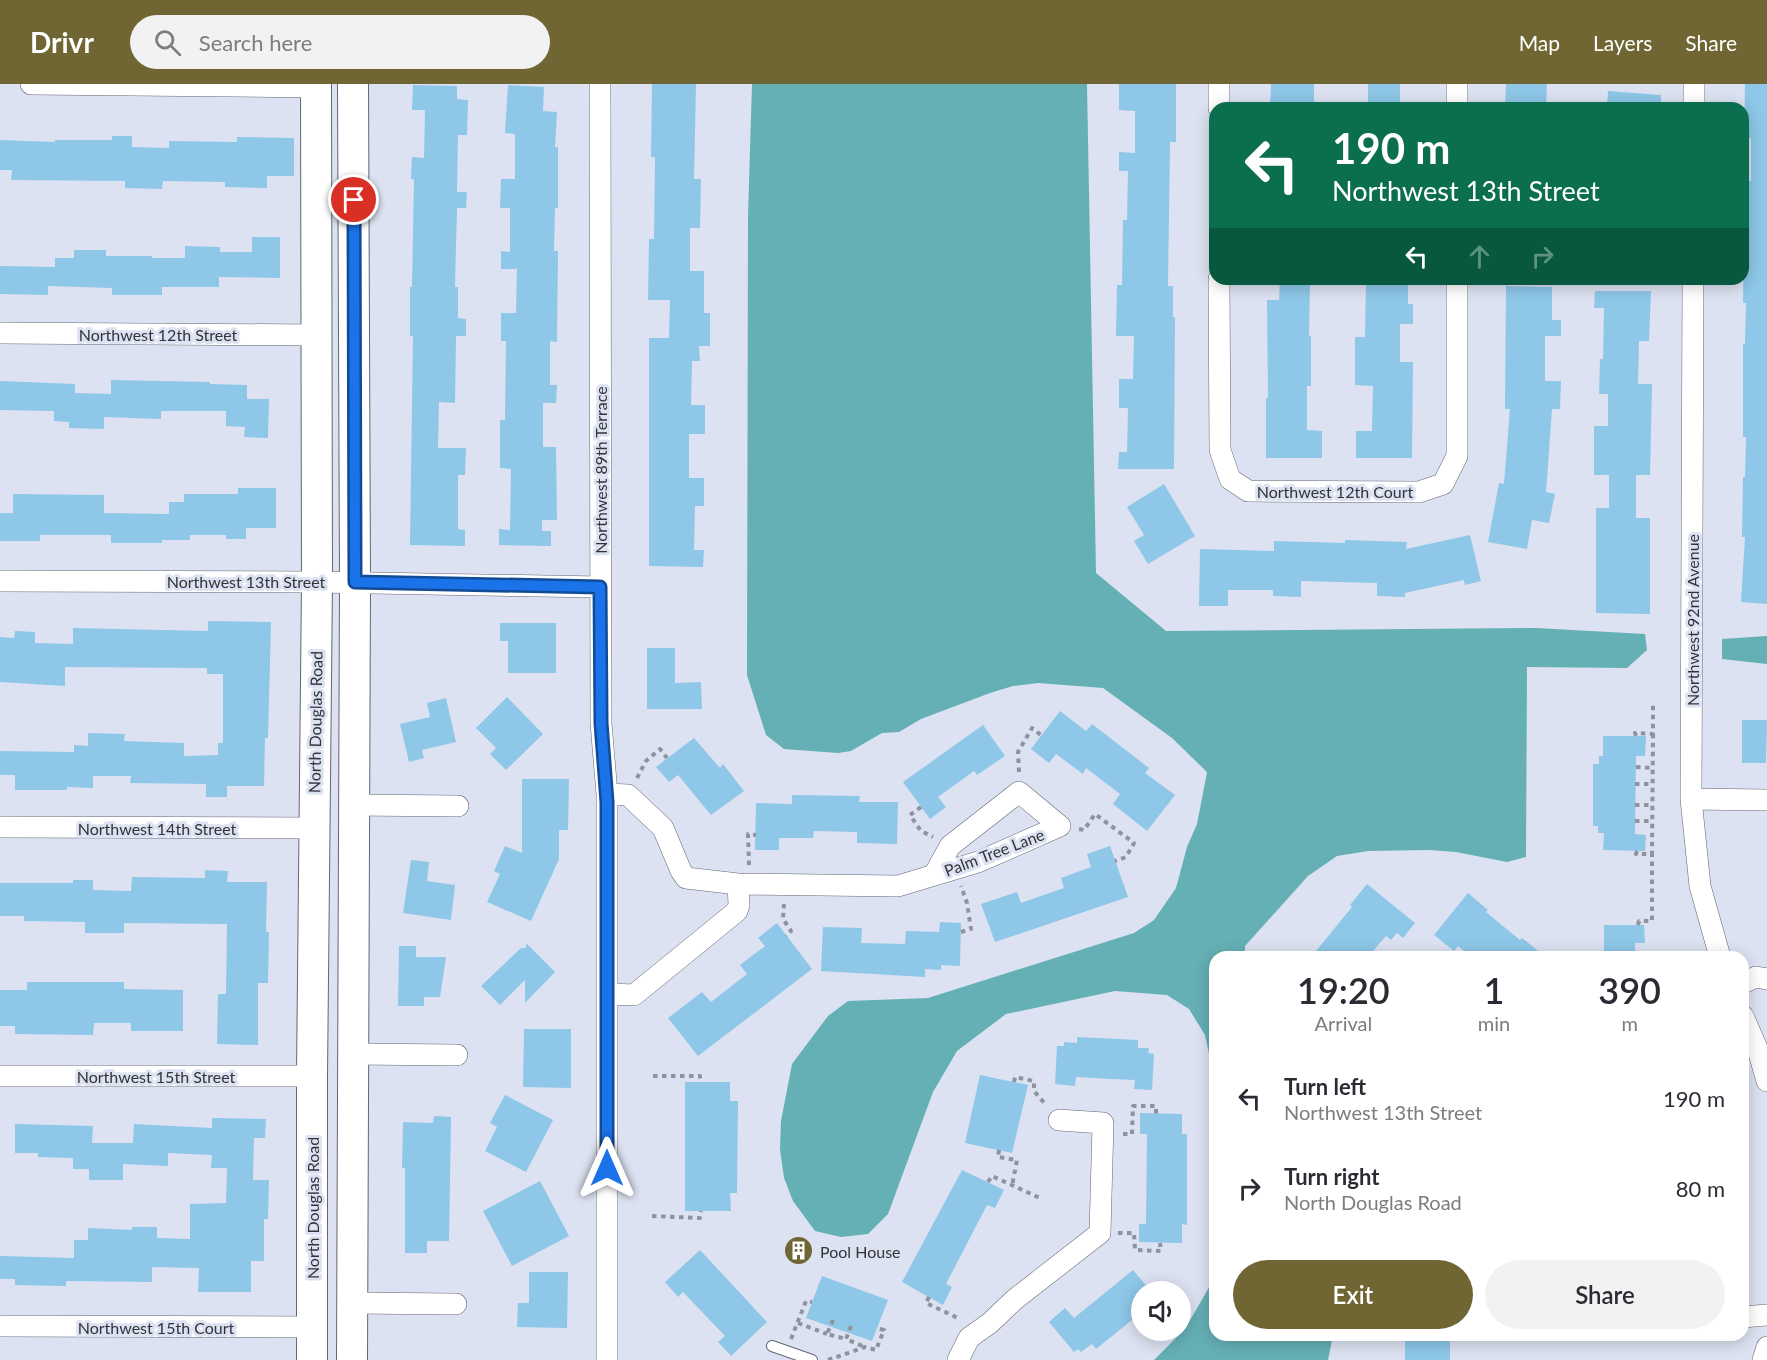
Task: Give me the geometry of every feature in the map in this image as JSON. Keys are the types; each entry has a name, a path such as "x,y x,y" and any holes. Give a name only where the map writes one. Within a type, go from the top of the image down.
{"main road":[{"path":"352,1360 355,582 353,84"},
{"name":"North Douglas Road","path":"312,1359 312,1076 317,582 316,86"}],"street":[{"path":"31,84 316,86"},
{"name":"Northwest 89th Terrace","path":"600,84 601,723 618,795 608,994 606,1308 608,1360"},
{"path":"1219,84 1219,102"},
{"path":"1457,84 1457,102"},
{"path":"1694,84 1694,102"},
{"name":"Northwest 12th Court","path":"1219,285 1220,450 1230,479 1248,491 1419,492 1443,484 1457,456 1457,285"},
{"name":"Northwest 92nd Avenue","path":"1693,285 1691,799 1700,886 1718,951"},
{"name":"Northwest 12th Street","path":"0,333 315,335"},
{"name":"Northwest 13th Street","path":"0,580 355,582 600,587"},
{"name":"Palm Tree Lane","path":"618,795 663,828 681,871 687,878 744,884 898,886 978,862 1060,825 1019,792 950,846 934,875"},
{"path":"1691,799 1767,800"},
{"path":"353,805 458,806"},
{"name":"Northwest 14th Street","path":"0,827 314,828"},
{"path":"608,994 634,995 737,910 744,884"},
{"path":"1749,980 1756,977 1767,979"},
{"path":"353,1054 457,1055"},
{"path":"1751,1054 1767,1081"},
{"name":"Northwest 15th Street","path":"0,1076 312,1076"},
{"path":"958,1360 969,1338 1100,1233 1103,1128 1059,1120"},
{"path":"352,1303 456,1304"},
{"path":"1749,1316 1767,1315"},
{"name":"Northwest 15th Court","path":"0,1326 312,1327"},
{"path":"1763,1360 1767,1347"}],"lane":[{"path":"772,1346 812,1360"}],"path":[{"path":"1638,925 1639,921 1652,921 1653,702"},
{"path":"1019,792 1018,752 1032,728 1041,735"},
{"path":"1636,736 1635,733 1653,734"},
{"path":"618,795 646,761 660,749 667,758"},
{"path":"1636,767 1652,768"},
{"path":"1635,784 1652,784"},
{"path":"1635,805 1653,805"},
{"path":"921,807 910,815 921,831 950,846"},
{"path":"1060,825 1084,830 1095,814 1134,843 1126,857 1115,861"},
{"path":"1635,821 1652,821"},
{"path":"744,884 748,834 756,835"},
{"path":"1637,851 1636,854 1652,854"},
{"path":"956,868 967,903 970,929 961,932"},
{"path":"784,885 783,919 791,931 786,936"},
{"path":"653,1076 700,1076 700,1082"},
{"path":"1014,1082 1016,1077 1034,1081 1034,1091 1059,1120"},
{"path":"1103,1128 1132,1134 1133,1106 1156,1106 1156,1114"},
{"path":"999,1150 998,1157 1017,1160 1012,1185"},
{"path":"988,1182 992,1176 1042,1199"},
{"path":"652,1216 700,1218 701,1211"},
{"path":"1100,1233 1134,1233 1135,1250 1161,1251 1160,1243"},
{"path":"928,1297 926,1303 965,1321"},
{"path":"787,1351 806,1301 812,1302"},
{"path":"827,1334 833,1320"},
{"path":"798,1323 876,1350 884,1330 877,1328"},
{"path":"846,1339 850,1326"},
{"path":"828,1360 866,1347"}],"shaded area":[{"path":"752,84 1087,84 1096,573 1166,631 1536,628 1645,634 1647,650 1627,668 1527,667 1526,857 1507,862 1456,852 1429,850 1368,851 1337,856 1308,876 1245,946 1245,951 1209,951 1209,1054 1205,1035 1189,1009 1167,995 1115,991 1006,1014 957,1051 933,1092 888,1214 868,1234 841,1237 815,1231 793,1201 784,1178 780,1149 781,1121 792,1064 828,1016 848,1001 928,998 1134,933 1154,920 1176,888 1187,847 1197,824 1207,772 1172,738 1103,688 1038,683 1013,686 921,719 899,732 882,733 851,751 838,753 784,749 766,735 747,675 748,216"},
{"path":"1767,636 1767,664 1722,659 1722,639"},
{"path":"1209,1287 1209,1341 1332,1341 1328,1360 1154,1360 1173,1341 1191,1341 1191,1319"}],"building":[{"path":"652,84 696,84 694,179 701,179 700,228 690,228 690,271 704,271 704,313 710,313 710,346 699,346 700,361 692,361 691,405 705,405 705,434 689,434 689,478 704,478 704,506 695,506 694,550 704,550 703,567 649,566 649,338 669,338 670,300 648,300 649,239 654,239 655,157 651,157"},
{"path":"1119,84 1176,84 1176,142 1170,142 1168,286 1173,286 1173,317 1175,317 1174,469 1118,469 1119,452 1127,452 1128,408 1119,408 1119,379 1133,379 1134,336 1116,336 1117,285 1122,285 1123,220 1127,220 1128,171 1119,171 1119,152 1135,153 1135,111 1119,110"},
{"path":"1271,84 1314,84 1314,102 1270,102"},
{"path":"1368,84 1400,84 1400,102 1368,102"},
{"path":"1506,84 1547,84 1546,102 1505,102"},
{"path":"1745,84 1767,84 1767,604 1741,602 1745,537 1742,537 1746,437 1743,437 1743,344 1745,344 1746,303 1743,303 1743,285 1749,285 1749,181 1751,181 1749,102 1745,102"},
{"path":"413,85 457,86 457,99 468,100 467,135 458,135 457,192 467,192 466,208 457,208 455,287 458,287 458,318 466,319 466,336 456,336 455,403 439,402 438,448 466,448 465,475 458,475 458,529 465,530 465,546 410,545 413,336 410,336 410,287 412,287 414,179 411,179 412,157 424,158 425,110 412,110"},
{"path":"508,85 544,87 543,111 557,112 555,147 558,147 558,208 555,208 554,251 558,251 557,342 550,341 550,385 557,385 556,403 543,403 543,447 556,447 557,520 542,520 542,531 551,531 551,546 499,545 499,529 510,530 511,469 500,468 500,420 505,420 506,341 501,341 501,313 516,313 517,269 501,269 501,251 510,252 510,208 500,208 501,179 515,179 515,134 505,133"},
{"path":"1608,91 1661,95 1661,102 1607,102"},
{"path":"112,136 132,136 132,147 169,148 169,141 237,142 237,137 294,138 294,176 267,176 267,188 225,187 225,182 163,181 162,189 125,188 125,181 11,180 12,170 0,170 0,140 55,142 55,140 112,140"},
{"path":"252,237 280,237 280,278 219,277 219,287 162,287 162,295 112,295 112,288 48,286 48,295 0,294 0,266 55,267 55,258 74,258 74,250 106,250 106,256 152,256 152,258 185,258 185,246 220,247 220,252 252,252"},
{"path":"1280,285 1310,285 1311,386 1307,386 1307,430 1322,431 1322,458 1266,458 1267,300 1279,300"},
{"path":"1366,285 1408,285 1408,304 1413,304 1413,324 1400,324 1400,362 1413,362 1412,458 1356,458 1356,431 1372,431 1373,386 1355,385 1355,337 1365,337"},
{"path":"1506,286 1552,287 1552,320 1561,320 1561,336 1545,336 1545,381 1561,381 1560,409 1552,409 1546,492 1555,494 1549,523 1532,520 1527,549 1488,542 1499,483 1504,484 1510,409 1505,409"},
{"path":"1595,291 1651,291 1649,341 1639,341 1638,384 1652,384 1650,475 1636,475 1636,518 1650,518 1650,614 1596,613 1596,508 1609,508 1609,475 1594,475 1594,426 1608,426 1608,394 1599,394 1600,359 1603,359 1604,308 1594,308"},
{"path":"111,380 247,385 247,399 269,399 268,438 244,437 245,427 226,426 226,411 161,411 161,419 104,417 104,429 69,428 69,422 54,421 54,411 0,410 0,381 75,384 75,393 111,394"},
{"path":"1164,484 1195,536 1148,564 1134,541 1144,535 1127,507"},
{"path":"238,488 276,488 276,528 246,528 246,539 226,539 226,535 190,535 190,540 162,540 162,543 111,543 111,535 40,535 40,541 0,541 0,513 13,513 13,494 104,495 104,513 169,514 169,502 184,502 184,494 238,494"},
{"path":"1470,535 1481,581 1465,585 1464,580 1405,593 1405,597 1377,596 1377,583 1301,581 1301,597 1273,596 1273,590 1228,590 1228,606 1199,606 1200,549 1274,551 1274,541 1345,543 1345,540 1407,542 1406,549"},
{"path":"208,621 271,622 268,738 265,738 264,786 227,786 227,797 206,797 206,784 130,783 131,776 93,776 93,788 15,790 15,775 0,775 0,751 74,752 74,745 88,746 88,733 125,734 124,741 184,743 184,756 218,755 218,743 223,743 223,674 207,674 207,668 65,667 65,686 0,682 0,637 14,638 15,631 35,632 35,643 73,644 73,628 208,631"},
{"path":"500,623 556,623 556,673 508,673 508,641 500,641"},
{"path":"647,648 675,648 675,683 701,682 702,709 647,709"},
{"path":"507,697 543,734 506,770 490,754 496,748 476,728"},
{"path":"446,698 456,742 422,750 424,758 409,762 400,724 430,717 427,703"},
{"path":"1060,711 1086,731 1092,724 1149,768 1145,773 1175,795 1147,831 1113,804 1120,794 1086,768 1083,774 1056,754 1049,763 1031,749"},
{"path":"1742,720 1767,720 1766,763 1742,763"},
{"path":"983,725 1005,756 977,775 974,771 938,797 946,807 930,819 903,782"},
{"path":"1603,736 1646,736 1645,756 1636,756 1635,834 1646,835 1645,851 1603,850 1604,833 1598,833 1598,826 1593,826 1593,764 1599,764 1599,756 1603,756"},
{"path":"694,738 720,768 723,764 744,791 711,815 678,775 669,782 656,767"},
{"path":"522,779 569,779 568,830 559,830 559,859 531,921 487,902 500,874 494,871 505,846 522,853"},
{"path":"792,795 860,796 859,802 898,802 897,844 857,843 857,832 814,831 813,838 779,838 779,850 755,850 756,803 792,804"},
{"path":"1110,846 1128,897 995,942 981,904 1017,892 1021,903 1064,888 1061,878 1091,867 1087,854"},
{"path":"411,860 429,862 427,881 455,885 451,920 403,913"},
{"path":"205,870 228,871 227,882 267,882 268,983 258,983 258,1045 217,1044 218,994 226,994 227,924 124,923 124,933 85,933 85,922 24,921 24,916 0,916 0,883 73,883 73,880 93,880 93,890 131,891 132,877 205,878"},
{"path":"1367,884 1415,923 1403,938 1397,933 1391,940 1386,936 1373,951 1316,951 1352,907 1350,905"},
{"path":"1468,893 1488,910 1486,912 1520,940 1522,938 1538,951 1464,951 1458,946 1454,951 1434,935"},
{"path":"940,922 961,923 960,966 941,965 941,970 925,969 925,977 821,971 823,927 862,928 861,943 905,944 906,931 939,932"},
{"path":"777,923 812,969 698,1056 668,1018 702,992 711,1002 747,974 740,965 765,946 758,938"},
{"path":"1604,925 1644,925 1645,943 1635,943 1635,951 1604,951"},
{"path":"526,943 555,972 525,1003 525,980 500,1005 481,986 521,948 526,948"},
{"path":"399,946 416,946 416,957 446,957 440,997 424,997 424,1006 398,1006"},
{"path":"27,982 124,982 124,989 183,990 183,1031 131,1031 131,1023 94,1023 93,1035 15,1034 15,1026 0,1026 0,990 27,990"},
{"path":"524,1029 571,1029 571,1088 523,1087"},
{"path":"1077,1037 1138,1040 1138,1048 1149,1048 1148,1053 1154,1054 1152,1090 1134,1089 1135,1080 1076,1077 1075,1086 1055,1084 1057,1046 1064,1046 1064,1042 1077,1043"},
{"path":"980,1075 1028,1085 1012,1153 965,1143"},
{"path":"685,1082 730,1082 730,1101 738,1101 737,1193 730,1193 731,1211 685,1211"},
{"path":"505,1095 553,1120 526,1172 485,1151 497,1127 490,1123"},
{"path":"1140,1113 1182,1114 1182,1134 1187,1134 1187,1225 1182,1224 1182,1243 1139,1242 1139,1224 1146,1224 1147,1134 1140,1134"},
{"path":"434,1116 451,1117 449,1241 427,1241 427,1253 405,1253 403,1122 433,1123"},
{"path":"212,1118 266,1119 265,1138 254,1138 253,1180 269,1180 268,1219 264,1219 264,1261 251,1261 251,1292 198,1292 199,1268 152,1267 152,1282 66,1281 66,1286 15,1285 15,1279 0,1279 0,1256 74,1258 74,1240 88,1240 88,1228 132,1230 132,1227 157,1227 157,1238 190,1239 190,1204 226,1203 227,1168 211,1168 212,1155 168,1153 168,1166 123,1164 123,1180 89,1180 89,1169 73,1169 73,1158 38,1157 38,1153 15,1153 15,1124 93,1126 92,1143 133,1143 134,1124 212,1128"},
{"path":"962,1170 1004,1190 995,1208 987,1205 946,1284 952,1287 943,1305 902,1282"},
{"path":"540,1181 569,1236 512,1266 483,1211"},
{"path":"700,1250 767,1322 731,1356 718,1342 725,1336 683,1292 678,1297 665,1282"},
{"path":"1133,1270 1142,1281 1131,1281 1131,1321 1096,1349 1092,1344 1081,1352 1078,1349 1074,1352 1049,1322 1065,1308 1074,1318"},
{"path":"529,1272 568,1272 567,1328 517,1327 518,1303 529,1303"},
{"path":"822,1276 888,1300 872,1341 806,1318"},
{"path":"1405,1341 1450,1341 1450,1360 1405,1360"}],"place":[{"name":"Pool House","path":"799,1251"}],"route":[{"path":"354,200 355,582 600,587 601,723 607,794 607,1168"}]}
